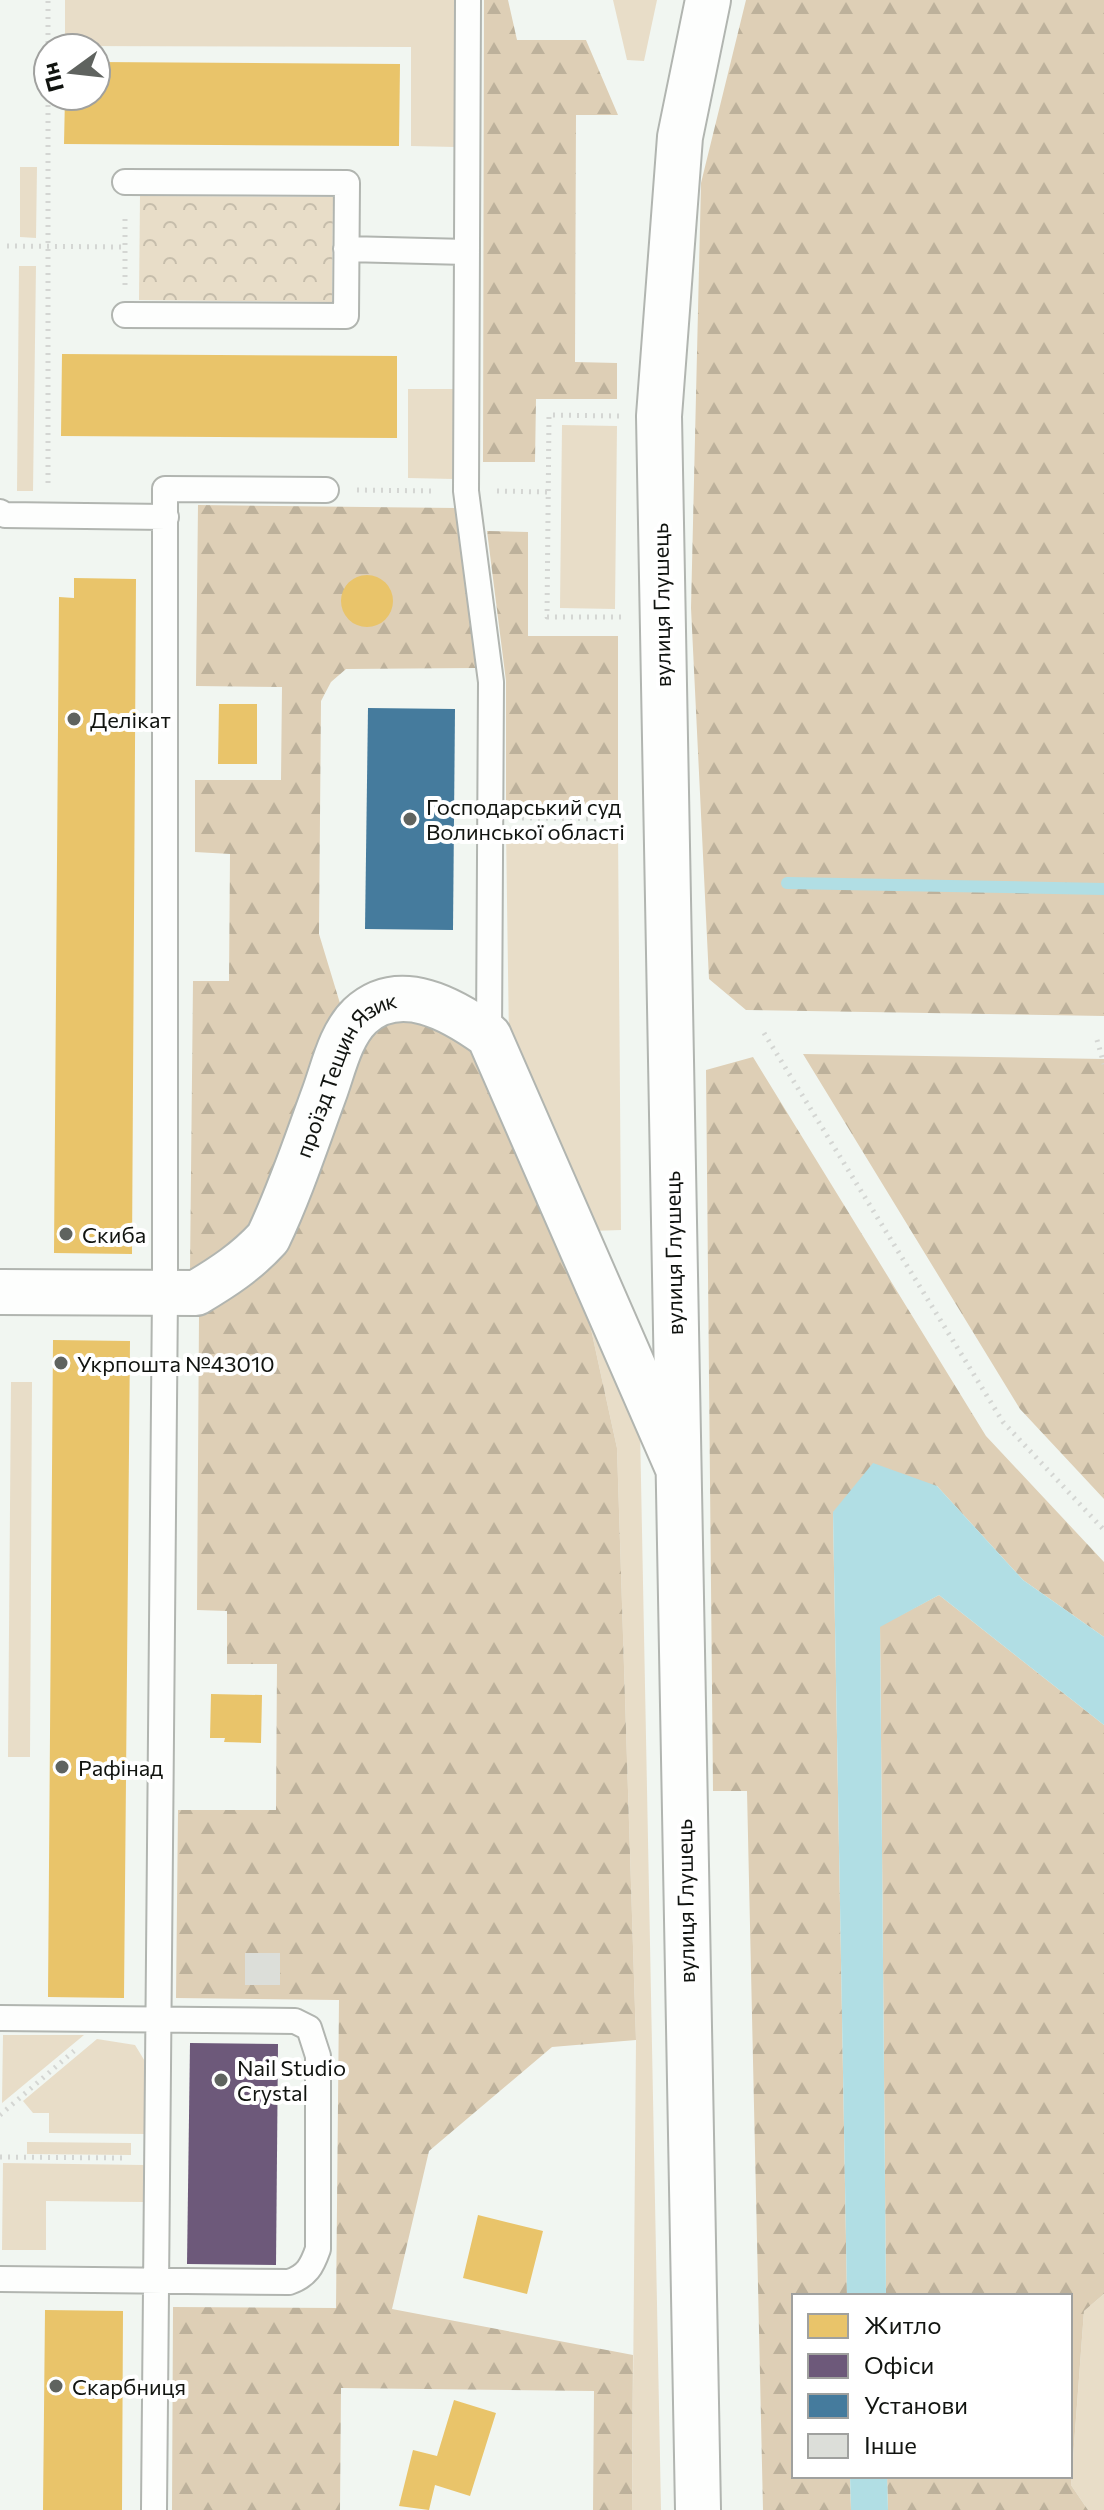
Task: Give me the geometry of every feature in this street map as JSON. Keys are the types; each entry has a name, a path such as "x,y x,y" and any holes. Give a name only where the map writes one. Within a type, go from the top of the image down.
{"street":[{"name":"вулиця Глушець","path":"698,2510 676,1464 659,416 680,137 708,0"},
{"name":"проїзд Тещин Язик","path":"0,1292 196,1293 247,1261 268,1238 340,1051 360,1017 378,1005 420,1000 439,1004 489,1036"},
{"path":"489,1036 676,1464"}],"lane":[{"path":"468,0 466,491 491,682 489,1036"},
{"path":"125,182 347,183 346,316 125,315"},
{"path":"346,249 467,252"},
{"path":"154,2510 165,1293 165,489 326,490"},
{"path":"0,512 166,517"},
{"path":"0,2018 295,2021 309,2028 318,2056 318,2249 312,2266 302,2278 289,2282 0,2279"}],"path":[{"path":"48,0 48,515"},
{"path":"7,246 125,247"},
{"path":"659,416 549,415 547,617 662,618"},
{"path":"326,490 403,491"},
{"path":"490,817 665,820"},
{"path":"764,1033 1003,1422 1104,1530"},
{"path":"1097,1040 1104,1064"},
{"path":"0,2115 112,2019"},
{"path":"0,2157 156,2159"}],"green space":[{"path":"65,0 456,0 455,147 411,146 411,47 112,46 112,32 65,32"},
{"path":"484,0 508,0 517,40 586,40 618,115 576,115 575,362 617,363 617,399 536,399 535,462 483,462"},
{"path":"613,0 657,0 644,61 627,60"},
{"path":"746,0 1104,0 1104,1016 746,1010 709,979 691,608 701,183"},
{"path":"20,167 37,167 36,238 20,237"},
{"path":"140,196 333,197 332,302 139,300"},
{"path":"19,266 36,266 33,491 17,491"},
{"path":"408,389 455,389 454,479 408,478"},
{"path":"562,425 617,426 615,609 560,608"},
{"path":"198,505 456,508 476,668 346,669 331,682 321,701 319,934 342,1010 253,1228 215,1260 190,1270 193,981 229,981 230,854 195,852 195,780 281,780 282,687 196,686"},
{"path":"487,531 528,532 528,636 618,636 618,807 506,807 506,681"},
{"path":"506,830 618,831 621,1230 592,1231 509,1040"},
{"path":"418,1019 473,1048 589,1320 617,1448 636,2040 552,2047 429,2151 392,2309 633,2355 632,2510 593,2510 594,2391 341,2388 340,2510 172,2510 173,2307 336,2308 339,2000 176,1998 178,1810 276,1810 277,1664 227,1664 227,1611 197,1610 199,1316 258,1275 365,1042 385,1022"},
{"path":"803,1054 1104,1059 1104,1499 1020,1409"},
{"path":"753,1057 986,1436 1104,1562 1104,1637 1023,1580 937,1486 833,1512 847,2294 792,2294 792,2478 850,2478 851,2510 763,2510 747,1791 713,1791 706,1070"},
{"path":"589,1320 640,1428 661,2510 632,2510 636,2040 617,1448"},
{"path":"11,1382 32,1382 30,1757 8,1757"},
{"path":"939,1595 1104,1725 1104,2294 1084,2311 1072,2472 1072,2294 886,2294 880,1626"},
{"path":"3,2035 84,2035 2,2103"},
{"path":"97,2039 135,2045 146,2063 145,2134 49,2133 49,2113 33,2113 23,2101"},
{"path":"27,2142 131,2143 131,2155 27,2154"},
{"path":"3,2163 144,2165 144,2202 46,2201 46,2250 2,2250"},
{"path":"1104,2294 1104,2510 1088,2510 1071,2485 1084,2311"},
{"path":"887,2478 1072,2478 1071,2485 1088,2510 888,2510"}],"water":[{"path":"873,1463 937,1486 1023,1580 1104,1637 1104,1725 939,1595 880,1627 886,2294 847,2294 833,1512"},
{"path":"850,2478 887,2478 888,2510 851,2510"}],"building: Житло":[{"path":"112,62 400,64 399,146 64,144 65,112 112,112"},
{"path":"62,354 397,356 397,438 61,436"},
{"path":"367,575 385,583 393,601 385,619 367,627 349,619 341,601 349,583"},
{"path":"74,578 136,579 132,1254 54,1253 59,597 74,598"},
{"path":"219,704 257,704 257,764 218,764"},
{"path":"53,1340 130,1341 124,1998 48,1997"},
{"path":"211,1694 262,1695 261,1743 224,1742 225,1738 210,1738"},
{"path":"478,2215 543,2231 527,2294 463,2278"},
{"path":"45,2310 123,2311 122,2510 43,2510"},
{"path":"454,2400 496,2413 470,2496 435,2485 429,2510 399,2506 413,2450 437,2456"}],"building: Офіси":[{"path":"190,2043 278,2044 276,2265 187,2264"}],"building: Установи":[{"name":"Господарський суд Волинської області","path":"368,708 455,709 453,930 365,929"}],"building: Інше":[{"path":"245,1953 280,1953 280,1985 245,1985"}],"waterway":[{"path":"787,883 1104,889"}],"place":[{"name":"Делікат","path":"74,719"},
{"name":"Господарський суд Волинської області","path":"410,819"},
{"name":"Скиба","path":"66,1234"},
{"name":"Укрпошта №43010","path":"61,1363"},
{"name":"Рафінад","path":"62,1767"},
{"name":"Nail Studio Crystal","path":"221,2080"},
{"name":"Скарбниця","path":"56,2386"}]}
